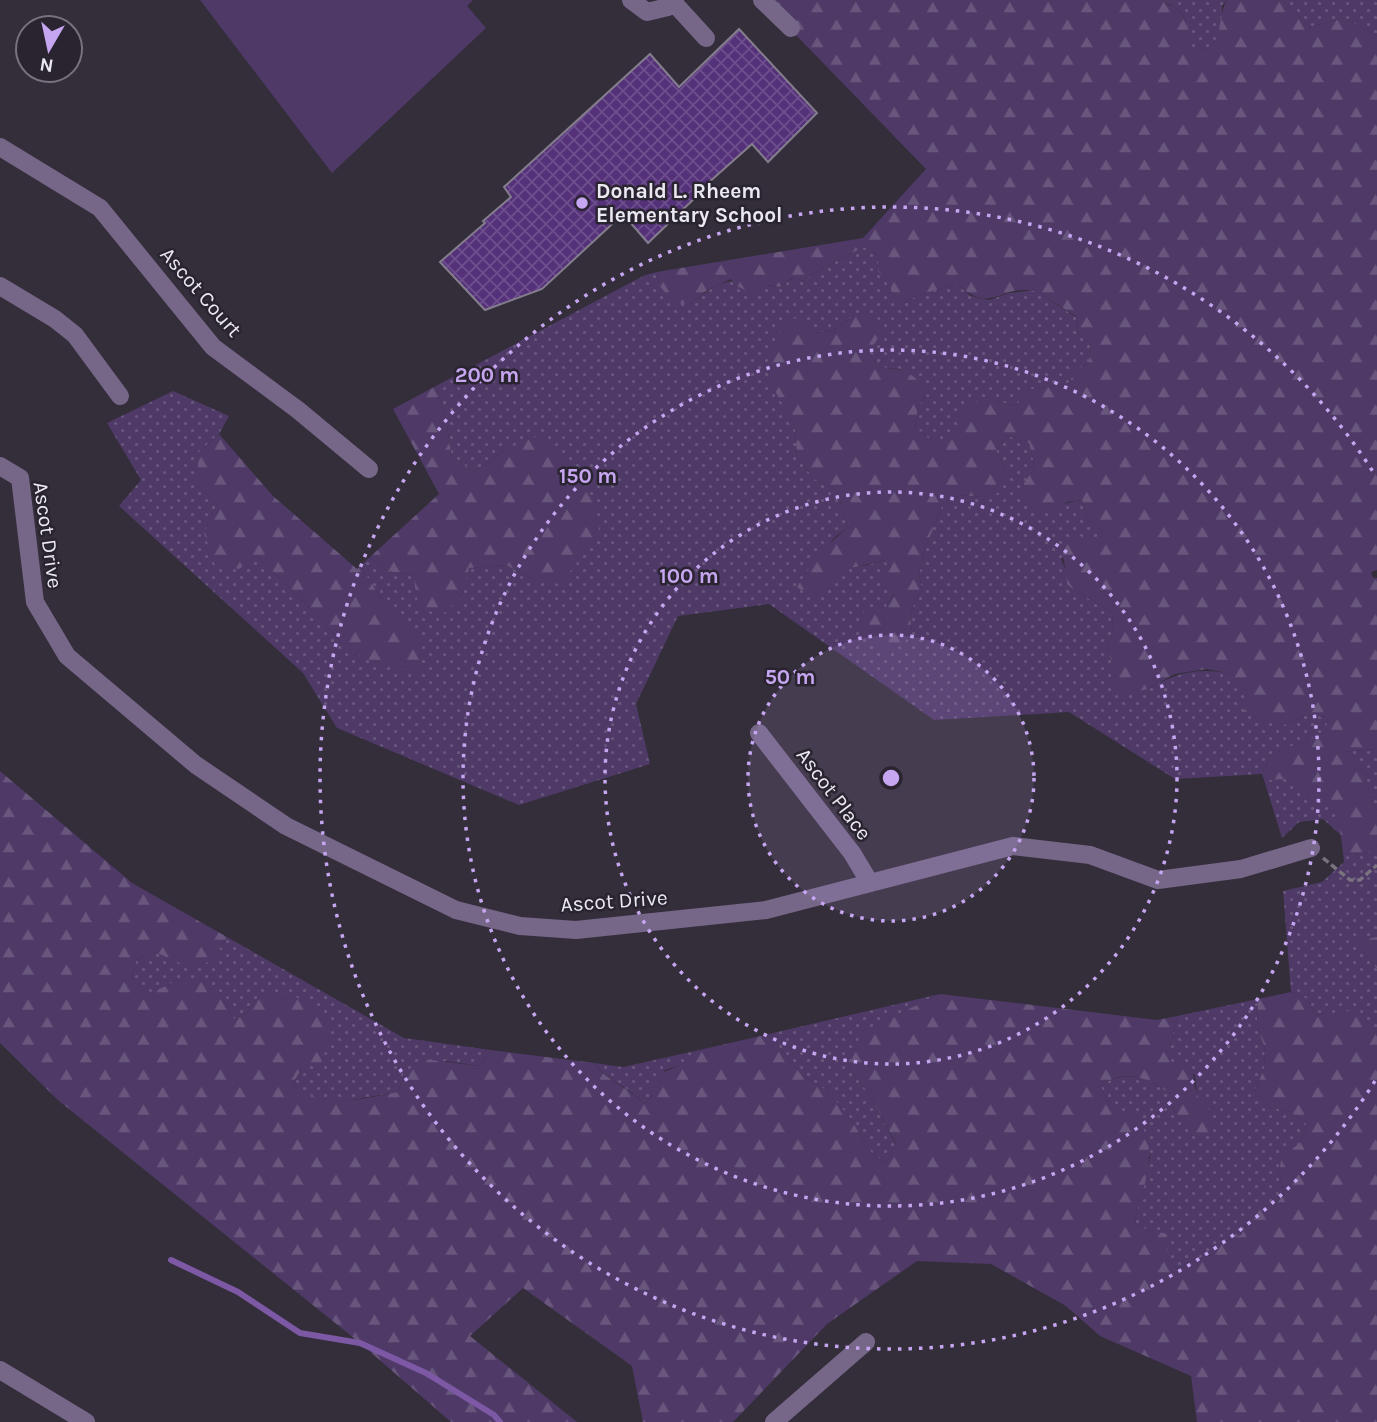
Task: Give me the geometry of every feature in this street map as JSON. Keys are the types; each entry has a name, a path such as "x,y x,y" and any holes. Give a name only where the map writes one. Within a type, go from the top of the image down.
{"street":[{"path":"631,0 647,12 668,7 674,1 706,38"},
{"path":"762,0 791,28"},
{"name":"Ascot Court","path":"0,147 100,208 213,347 298,410 369,469"},
{"path":"0,286 55,319 75,335 120,396"},
{"name":"Ascot Drive","path":"0,466 20,478 35,602 67,656 196,765 286,826 456,910 520,926 576,930 766,910 1013,846 1090,855 1158,880 1241,869 1311,848"},
{"name":"Ascot Place","path":"759,733 852,853 870,883"},
{"path":"774,1422 866,1342"},
{"path":"0,1370 86,1422"}],"path":[{"path":"1311,848 1350,880 1360,880 1377,865"}],"green space":[{"path":"200,0 473,0 467,6 486,28 332,173"},
{"path":"762,0 1164,0 1183,15 1188,26 1191,48 1199,52 1216,44 1227,0 1283,0 1309,27 1344,18 1377,36 1377,570 1371,572 1373,578 1377,578 1377,749 1342,752 1365,772 1371,802 1377,810 1377,846 1363,855 1343,853 1338,814 1289,779 1264,780 1262,774 1272,754 1325,733 1328,717 1307,715 1283,725 1257,719 1244,712 1248,694 1232,674 1207,669 1175,674 1147,689 1125,695 1111,686 1113,665 1107,649 1113,630 1112,612 1067,584 1063,555 1064,543 1081,536 1098,543 1103,532 1087,517 1082,500 1067,502 1054,511 1034,510 1021,498 1024,483 1035,467 1029,443 1008,436 996,450 1007,473 1001,492 981,497 961,495 942,506 924,552 919,575 922,590 912,609 912,631 902,646 883,651 870,641 860,625 864,611 886,607 894,594 882,579 891,567 883,560 843,572 826,595 810,596 797,587 819,553 848,527 837,490 814,479 797,457 795,426 771,384 770,355 780,331 794,318 815,333 834,330 852,317 876,314 882,333 869,351 877,367 900,370 917,380 927,394 918,407 915,427 929,439 948,444 968,402 996,401 1016,406 1028,390 1068,384 1076,370 1089,363 1091,345 1079,335 1076,316 1034,291 1012,291 996,297 979,298 957,284 919,295 902,304 878,271 878,255 864,247 815,272 804,281 792,278 779,287 767,285 753,294 737,286 731,279 706,291 690,304 674,303 659,285 657,272 863,238 926,169"},
{"path":"1164,0 1227,0 1222,6 1222,26 1216,44 1199,52 1190,48 1186,20"},
{"path":"1283,0 1377,0 1377,36 1344,18 1309,27"},
{"path":"864,247 878,255 902,304 919,295 957,284 971,296 989,300 1009,293 1035,290 1076,317 1079,335 1091,344 1089,363 1076,370 1068,384 1028,390 1016,406 996,401 949,445 929,439 915,427 918,407 927,394 900,369 877,367 869,351 881,333 852,317 834,330 814,333 784,405 795,426 797,457 814,479 837,490 848,527 834,538 797,587 834,578 843,569 883,560 891,567 883,579 894,593 886,607 912,631 912,609 922,590 919,575 924,552 942,506 961,495 981,497 1007,473 996,450 1008,436 1029,443 1035,467 1024,483 1022,498 1034,510 1082,500 1087,517 1103,532 1099,543 1061,559 1075,591 1112,612 1113,630 1107,649 1113,665 1147,689 1168,679 1197,671 1232,674 1248,694 1283,725 1307,715 1328,717 1326,733 1272,754 1262,774 1175,779 1069,712 934,720 769,604 678,616 636,704 650,764 519,805 337,728 303,673 119,506 141,480 107,423 173,391 229,416 219,434 198,453 198,485 217,504 204,533 257,556 320,618 342,644 418,639 391,613 360,566 370,557 387,571 413,575 461,598 468,568 506,565 532,579 506,449 474,472 451,455 446,418 436,386 645,275 657,272 659,285 690,304 714,287 732,281 779,287 793,278 804,281 815,272"},
{"path":"436,386 446,418 451,455 474,472 506,449 538,436 570,461 596,504 599,529 585,553 560,584 532,579 506,565 469,568 461,598 443,614 419,609 413,575 387,571 370,557 439,494 393,409"},
{"path":"219,434 273,496 357,569 360,566 391,613 418,639 423,674 372,663 342,644 320,618 257,556 239,569 215,565 204,533 217,504 198,485 198,453"},
{"path":"1377,749 1377,810 1371,802 1365,772 1341,752"},
{"path":"0,771 132,883 227,937 213,959 195,970 155,952 136,960 132,981 149,994 174,982 204,981 220,993 233,1019 246,1014 259,996 284,992 322,1009 331,1036 321,1063 302,1069 292,1084 317,1098 343,1101 398,1092 404,1073 423,1059 480,1066 491,1050 594,1063 605,1075 644,1104 653,1095 651,1079 681,1064 695,1051 769,1034 800,1073 827,1091 850,1118 870,1151 886,1164 896,1144 870,1095 849,1068 861,1032 940,994 1157,1020 1177,1016 1170,1047 1170,1062 1186,1066 1192,1072 1198,1097 1212,1113 1212,1133 1196,1133 1174,1111 1171,1094 1144,1079 1120,1077 1100,1085 1109,1105 1129,1114 1140,1124 1147,1136 1149,1150 1146,1180 1134,1223 1151,1232 1165,1233 1167,1259 1177,1270 1195,1259 1212,1255 1223,1242 1241,1235 1249,1220 1263,1204 1275,1205 1284,1194 1279,1173 1282,1155 1299,1144 1307,1124 1288,1111 1269,1107 1255,1090 1264,1069 1265,1049 1257,1027 1258,999 1291,992 1307,999 1316,1015 1358,1010 1377,1032 1377,1422 1197,1422 1191,1376 1100,1336 1066,1306 991,1264 917,1261 827,1324 733,1422 643,1422 632,1366 523,1288 470,1336 577,1422 451,1422 360,1343 59,1101 0,1043"},
{"path":"1289,779 1339,814 1342,836 1323,819 1299,822 1282,838 1264,780"},
{"path":"1377,846 1377,937 1356,942 1377,969 1377,1032 1358,1011 1316,1015 1307,999 1291,992 1283,891 1322,882 1344,862 1343,853 1363,855"},
{"path":"227,937 404,1038 491,1050 480,1066 446,1061 404,1073 398,1092 340,1102 308,1097 292,1084 302,1069 259,996 246,1014 233,1019 220,993 174,982 149,995 132,981 136,960 155,952 173,959 213,959"},
{"path":"1377,937 1377,969 1355,941"},
{"path":"940,994 862,1032 849,1068 870,1095 896,1145 886,1164 870,1151 850,1118 827,1091 800,1073 769,1034"},
{"path":"1258,999 1257,1027 1265,1049 1264,1069 1255,1090 1269,1107 1288,1111 1307,1124 1299,1144 1279,1173 1284,1194 1274,1205 1249,1220 1241,1235 1223,1242 1212,1255 1195,1259 1177,1270 1151,1232 1134,1223 1150,1157 1131,1115 1109,1105 1100,1085 1120,1077 1144,1079 1171,1094 1174,1111 1185,1121 1197,1096 1195,1075 1170,1063 1170,1047 1177,1016"},
{"path":"695,1051 688,1062 665,1070 653,1095 644,1104 605,1075 594,1063 623,1067"}],"building":[{"path":"739,29 817,113 768,162 752,144 698,192 699,194 648,243 623,214 542,289 485,310 440,262 511,197 504,187 650,54 679,87"}],"waterway":[{"path":"171,1260 238,1292 300,1333 360,1343 426,1373 494,1415 500,1422"}],"place":[{"name":"Donald L. Rheem Elementary School","path":"582,203"}]}
